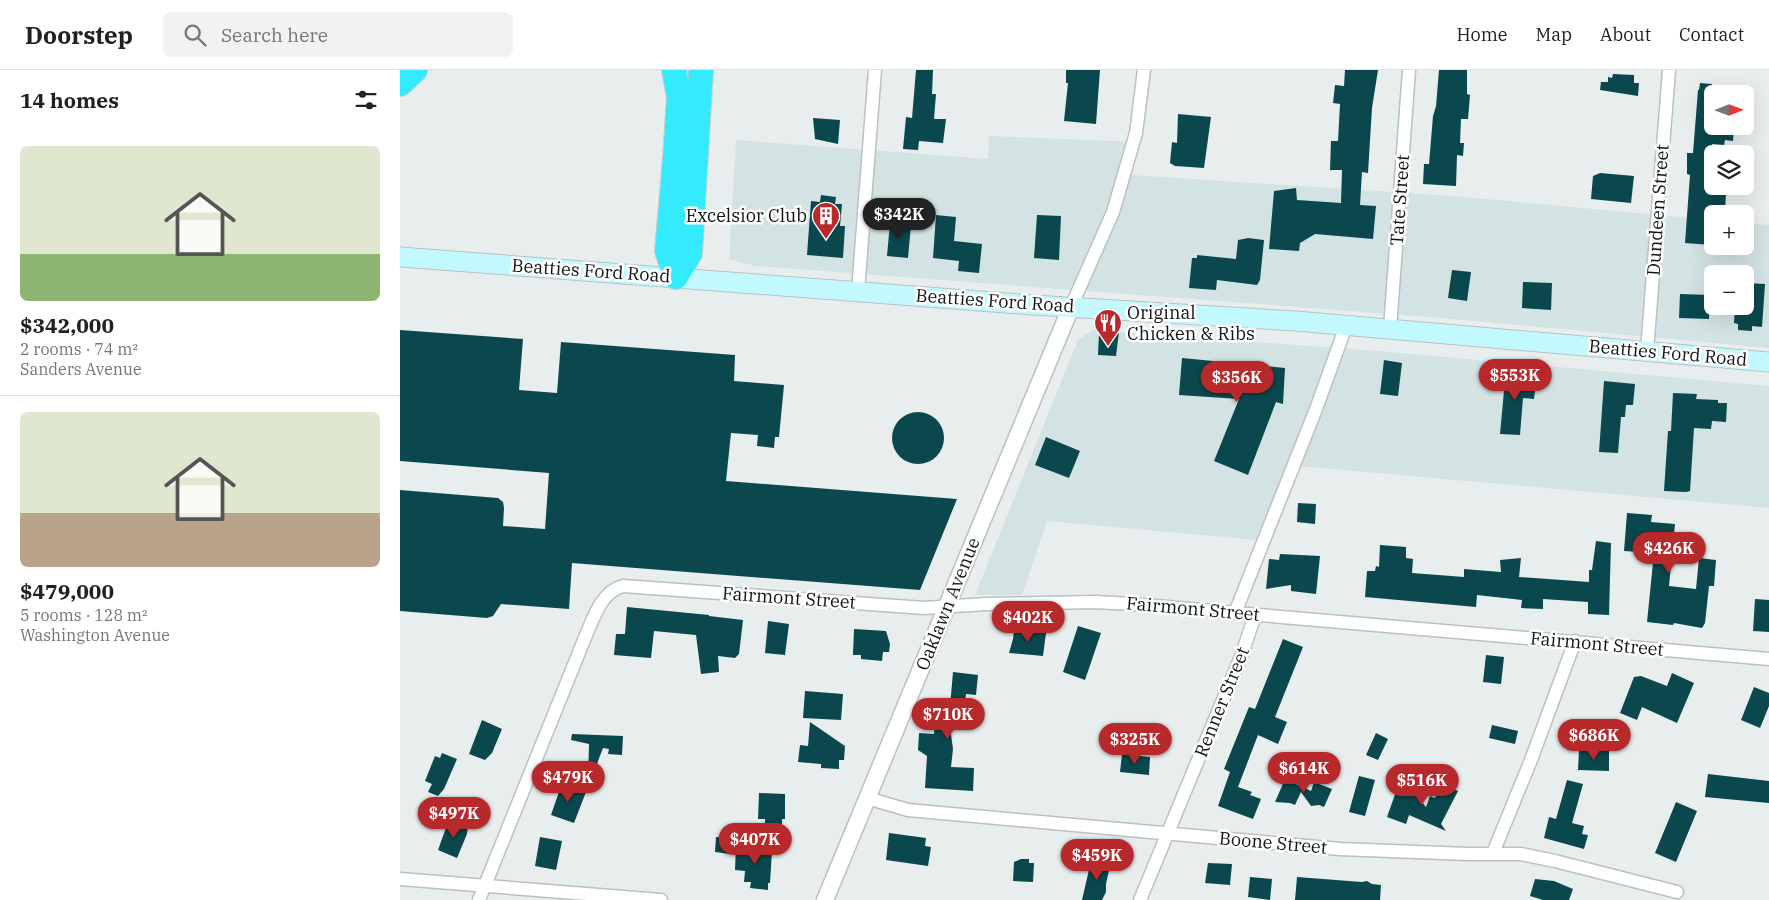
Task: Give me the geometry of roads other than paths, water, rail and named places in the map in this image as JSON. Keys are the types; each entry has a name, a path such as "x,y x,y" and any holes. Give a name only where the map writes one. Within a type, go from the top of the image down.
{"highway":[{"path":"400,84 415,70"},
{"path":"674,70 678,97 667,251 676,277"},
{"path":"676,277 690,253 701,70"}],"main road":[{"name":"Beatties Ford Road","path":"400,257 1346,326 1769,362"}],"street":[{"path":"858,291 875,70"},
{"path":"1071,307 1113,212 1136,133 1144,70"},
{"name":"Tate Street","path":"1390,330 1409,70"},
{"name":"Dundeen Street","path":"1646,351 1668,70"},
{"name":"Oaklawn Avenue","path":"825,900 925,663 1071,307"},
{"path":"1235,613 1316,409 1346,326"},
{"name":"Fairmont Street","path":"485,886 584,640 603,599 617,588 635,586 924,608 986,604 1095,602 1575,641 1769,659"},
{"name":"Renner Street","path":"1140,900 1242,654 1255,615"},
{"path":"1492,853 1531,760 1575,641"},
{"name":"Boone Street","path":"867,798 908,810 1168,835 1340,849 1520,854 1555,860 1677,892"},
{"path":"400,879 661,900"},
{"path":"479,900 485,886"}],"place":[{"name":"Excelsior Club","path":"826,240"},
{"name":"Original Chicken & Ribs","path":"1108,347"}]}
